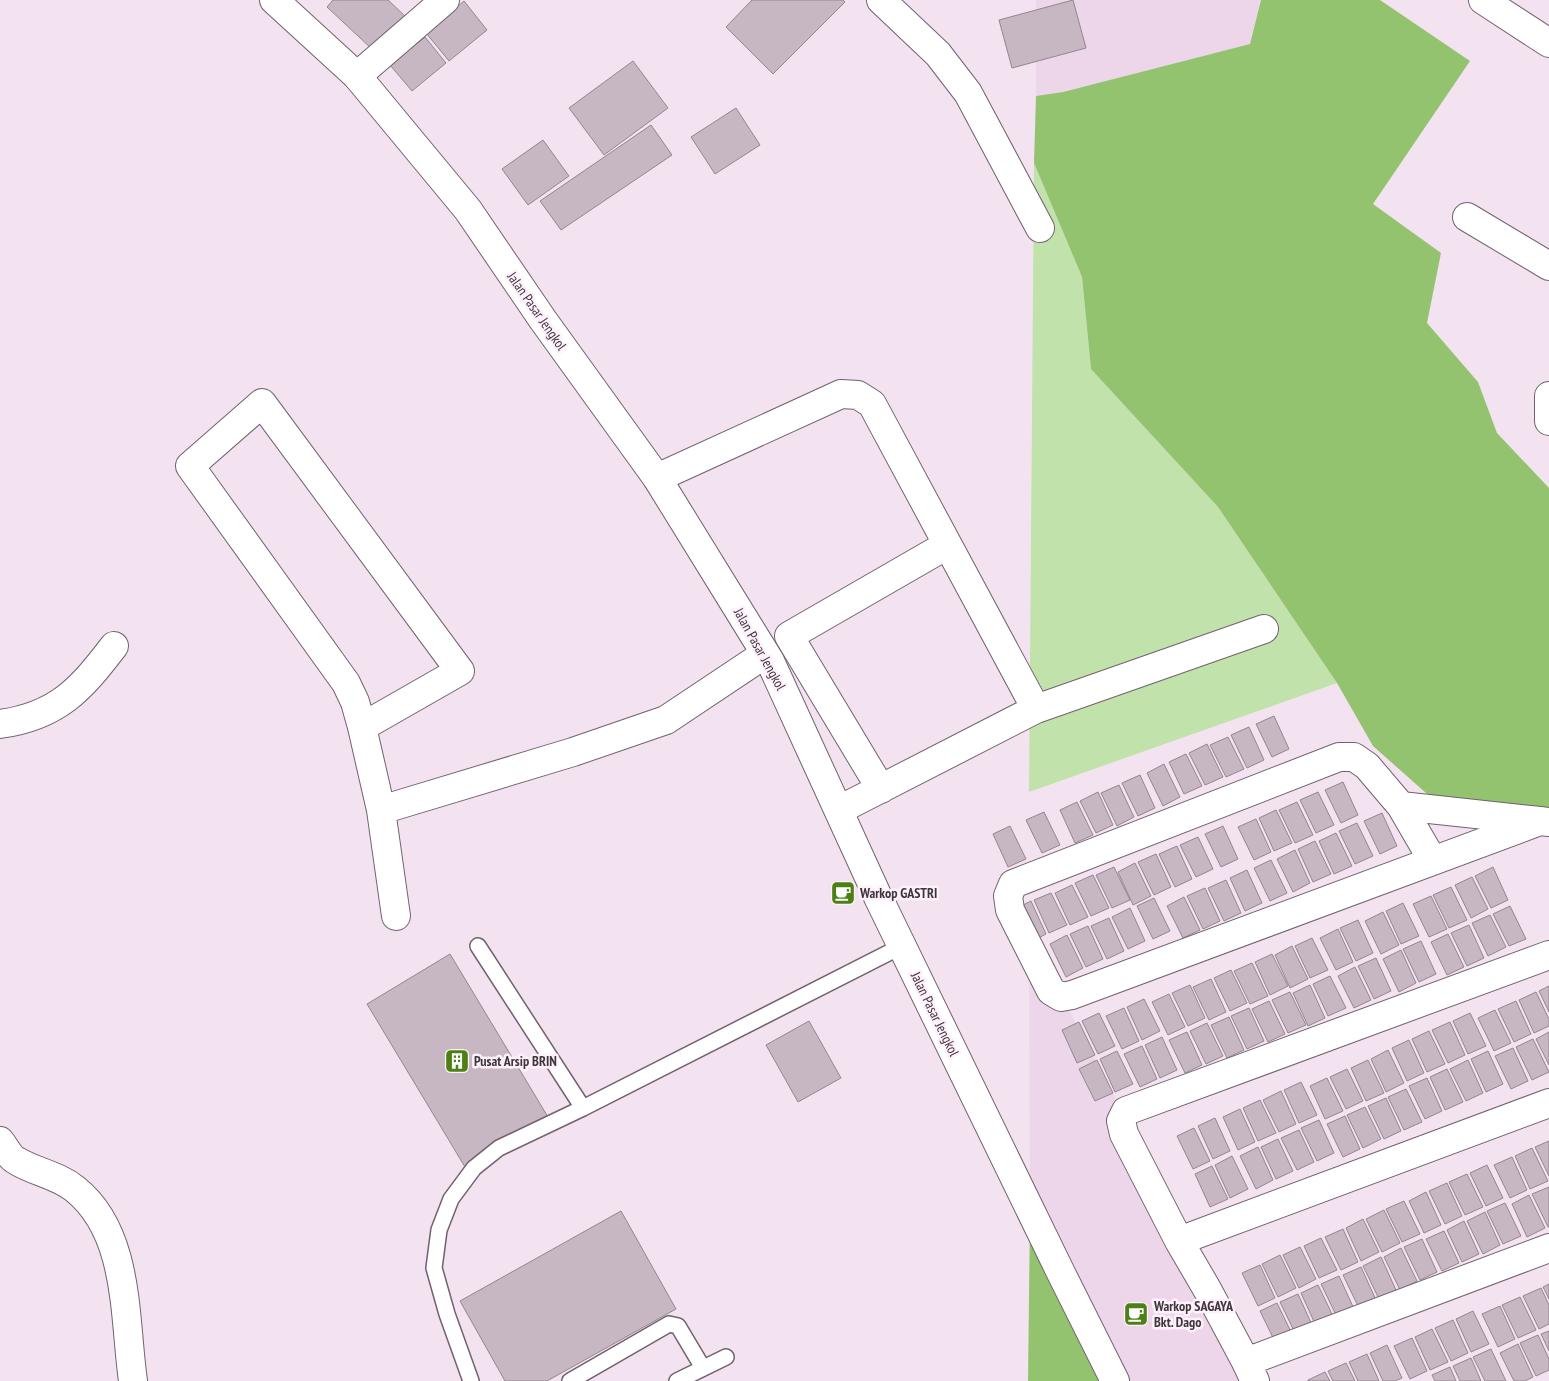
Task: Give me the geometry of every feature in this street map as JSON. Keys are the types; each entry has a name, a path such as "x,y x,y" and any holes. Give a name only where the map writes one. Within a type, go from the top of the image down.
{"street":[{"name":"Jalan Pasar Jengkol","path":"274,0 357,76 468,210 543,320 657,478 766,654 878,897 1054,1260 1115,1381"},
{"path":"357,76 445,0"},
{"path":"881,0 938,54 968,93 1040,228"},
{"path":"1483,0 1549,43"},
{"path":"1467,217 1549,266"},
{"path":"657,478 841,394 858,395 872,404 1036,709"},
{"path":"1549,396 1549,421"},
{"path":"362,727 460,671 262,403 190,466 346,683 355,702 381,810 396,916"},
{"path":"881,789 789,636 947,545"},
{"path":"839,810 1036,709 1264,629"},
{"path":"0,724 36,715 55,706 74,693 114,646"},
{"path":"381,810 573,752 666,720 766,654"},
{"path":"1433,861 1402,806 1367,766 1354,757 1339,757 1014,884 1008,896 1010,910 1051,991 1061,997 1072,995 1433,861 1544,822"},
{"path":"1402,806 1544,822"},
{"path":"1549,955 1126,1111 1121,1121 1124,1134 1179,1241 1208,1289 1250,1371 1549,1248"},
{"path":"1179,1241 1549,1103"},
{"path":"0,1141 15,1161 46,1172 73,1187 87,1199 101,1220 116,1253 123,1293 133,1381"}],"lane":[{"path":"478,946 583,1108"},
{"path":"471,1381 447,1314 434,1268 440,1230 451,1199 474,1168 499,1148 583,1108 902,946"},
{"path":"570,1381 669,1324 678,1326 704,1368"},
{"path":"677,1381 726,1357"}],"shaded area":[{"path":"1036,0 1261,0 1250,44 1063,92 1036,96"},
{"path":"1029,935 1250,1352 1263,1381 1115,1381 1030,1213"}],"green space":[{"path":"1261,0 1380,0 1470,61 1373,204 1441,253 1427,323 1478,382 1497,433 1549,488 1549,820 1435,801 1373,746 1337,683 1218,507 1091,369 1082,277 1034,163 1036,96 1063,92 1250,44"},
{"path":"1034,163 1082,277 1091,369 1218,507 1337,683 1029,792"},
{"path":"1030,1213 1115,1381 1028,1381"}],"building":[{"path":"333,0 388,0 406,17 374,51 327,7"},
{"path":"752,0 843,0 845,2 773,74 726,27"},
{"path":"1073,0 1086,48 1012,68 999,20"},
{"path":"464,1 487,30 449,61 426,33"},
{"path":"425,37 446,63 412,91 390,65"},
{"path":"633,61 668,108 604,155 569,108"},
{"path":"736,108 760,145 715,174 691,137"},
{"path":"651,125 672,155 561,230 540,201"},
{"path":"543,140 569,176 528,205 502,169"},
{"path":"1274,716 1289,749 1272,757 1256,724"},
{"path":"1249,727 1264,760 1247,768 1231,735"},
{"path":"1228,737 1244,769 1226,777 1210,745"},
{"path":"1207,744 1223,777 1205,785 1189,753"},
{"path":"1186,754 1202,786 1184,794 1169,762"},
{"path":"1164,764 1180,797 1163,806 1147,773"},
{"path":"1140,775 1155,808 1138,816 1122,783"},
{"path":"1343,782 1358,815 1341,823 1325,790"},
{"path":"1119,785 1134,817 1117,826 1101,793"},
{"path":"1098,792 1113,825 1096,833 1080,801"},
{"path":"1318,792 1334,825 1316,833 1300,800"},
{"path":"1077,802 1093,835 1075,843 1060,810"},
{"path":"1297,802 1313,835 1295,843 1279,810"},
{"path":"1276,810 1292,843 1274,851 1259,818"},
{"path":"1044,812 1060,845 1042,853 1026,820"},
{"path":"1382,813 1397,846 1380,854 1364,821"},
{"path":"1256,819 1271,852 1254,860 1238,827"},
{"path":"1357,823 1373,856 1355,864 1339,831"},
{"path":"1010,826 1026,859 1008,867 993,834"},
{"path":"1223,826 1238,859 1221,867 1205,834"},
{"path":"1336,833 1352,866 1334,874 1319,841"},
{"path":"1198,837 1213,869 1196,877 1180,845"},
{"path":"1315,841 1331,874 1313,882 1298,849"},
{"path":"1177,846 1192,879 1175,887 1159,854"},
{"path":"1295,850 1310,883 1293,892 1277,859"},
{"path":"1156,854 1171,887 1154,895 1138,862"},
{"path":"1271,860 1287,893 1270,901 1254,868"},
{"path":"1135,863 1151,896 1133,905 1118,872"},
{"path":"1114,867 1130,900 1112,908 1096,875"},
{"path":"1493,867 1508,900 1491,908 1475,876"},
{"path":"1247,870 1262,903 1245,911 1230,878"},
{"path":"1093,875 1109,908 1091,916 1075,883"},
{"path":"1472,877 1488,909 1471,918 1455,885"},
{"path":"1226,880 1241,913 1224,921 1208,888"},
{"path":"1072,885 1088,917 1070,925 1055,893"},
{"path":"1451,887 1467,920 1449,928 1433,895"},
{"path":"1205,888 1220,921 1203,929 1187,896"},
{"path":"1051,893 1067,925 1049,933 1034,900"},
{"path":"1431,896 1447,929 1429,937 1413,904"},
{"path":"1184,897 1200,930 1183,938 1167,906"},
{"path":"1154,898 1170,931 1153,939 1137,906"},
{"path":"1031,901 1046,934 1029,943 1013,910"},
{"path":"1403,903 1419,936 1401,944 1386,911"},
{"path":"1510,906 1526,939 1509,946 1493,914"},
{"path":"1130,908 1145,941 1128,949 1112,917"},
{"path":"1383,912 1399,945 1381,954 1365,921"},
{"path":"1490,915 1506,947 1488,956 1472,923"},
{"path":"1109,918 1124,951 1107,959 1091,926"},
{"path":"1358,920 1373,953 1356,961 1340,928"},
{"path":"1469,925 1484,958 1467,966 1451,933"},
{"path":"1088,926 1103,959 1086,967 1070,934"},
{"path":"1338,929 1353,962 1336,970 1320,938"},
{"path":"1448,934 1464,967 1447,975 1431,942"},
{"path":"1067,935 1083,968 1066,977 1050,944"},
{"path":"1312,938 1328,970 1310,978 1295,946"},
{"path":"1421,941 1436,974 1419,982 1403,949"},
{"path":"1292,946 1308,979 1290,988 1275,955"},
{"path":"1401,950 1416,983 1399,992 1383,959"},
{"name":"Pusat Arsip BRIN","path":"450,954 548,1117 465,1167 367,1004"},
{"path":"1272,954 1288,986 1270,995 1255,962"},
{"path":"1376,958 1391,991 1374,999 1358,966"},
{"path":"1252,963 1268,996 1250,1004 1234,971"},
{"path":"1355,967 1371,1000 1354,1008 1338,976"},
{"path":"1231,970 1247,1003 1230,1011 1214,978"},
{"path":"1330,976 1346,1008 1328,1016 1313,984"},
{"path":"1211,979 1226,1012 1209,1020 1193,987"},
{"path":"1190,985 1205,1018 1188,1026 1172,993"},
{"path":"1310,985 1325,1018 1308,1026 1293,993"},
{"path":"1549,986 1549,1012 1539,991"},
{"path":"1290,992 1306,1025 1288,1033 1272,1000"},
{"path":"1536,992 1549,1019 1549,1026 1534,1033 1519,1000"},
{"path":"1169,994 1185,1027 1168,1035 1152,1002"},
{"path":"1144,999 1160,1031 1142,1040 1127,1007"},
{"path":"1269,1001 1285,1034 1268,1042 1252,1009"},
{"path":"1516,1001 1531,1034 1514,1042 1498,1009"},
{"path":"1124,1008 1139,1041 1122,1049 1106,1016"},
{"path":"1249,1008 1264,1041 1247,1049 1231,1016"},
{"path":"1495,1010 1511,1043 1494,1051 1478,1018"},
{"path":"1099,1013 1115,1046 1098,1054 1082,1021"},
{"path":"1470,1013 1486,1046 1468,1054 1453,1021"},
{"path":"1229,1017 1244,1050 1227,1058 1211,1025"},
{"path":"809,1021 841,1078 798,1102 766,1045"},
{"path":"1079,1022 1095,1055 1077,1063 1062,1030"},
{"path":"1450,1022 1465,1055 1448,1063 1432,1030"},
{"path":"1207,1023 1223,1056 1206,1064 1190,1031"},
{"path":"1429,1031 1445,1064 1427,1072 1412,1039"},
{"path":"1187,1032 1202,1065 1185,1073 1169,1040"},
{"path":"1549,1032 1549,1065 1536,1039"},
{"path":"1162,1037 1177,1070 1160,1078 1145,1045"},
{"path":"1533,1039 1549,1072 1532,1080 1516,1047"},
{"path":"1409,1040 1424,1073 1407,1081 1392,1048"},
{"path":"1142,1046 1157,1079 1140,1087 1124,1054"},
{"path":"1513,1048 1528,1081 1511,1089 1495,1056"},
{"path":"1388,1050 1404,1083 1386,1092 1371,1059"},
{"path":"1117,1051 1133,1084 1115,1092 1100,1059"},
{"path":"1488,1051 1503,1084 1486,1092 1471,1059"},
{"path":"1097,1060 1113,1093 1095,1101 1079,1069"},
{"path":"1368,1060 1384,1093 1366,1101 1351,1068"},
{"path":"1468,1060 1483,1093 1466,1101 1450,1069"},
{"path":"1347,1069 1363,1101 1346,1109 1330,1077"},
{"path":"1447,1069 1463,1102 1445,1110 1430,1077"},
{"path":"1327,1078 1343,1111 1325,1119 1310,1086"},
{"path":"1427,1078 1442,1111 1425,1119 1409,1086"},
{"path":"1301,1082 1317,1115 1299,1123 1284,1090"},
{"path":"1406,1089 1422,1122 1404,1130 1388,1097"},
{"path":"1281,1091 1296,1124 1279,1132 1263,1100"},
{"path":"1386,1098 1401,1131 1384,1139 1368,1106"},
{"path":"1260,1100 1276,1133 1258,1141 1243,1108"},
{"path":"1365,1107 1381,1139 1363,1148 1347,1115"},
{"path":"1240,1109 1255,1142 1238,1150 1223,1117"},
{"path":"1345,1116 1360,1149 1343,1157 1327,1124"},
{"path":"1215,1118 1230,1151 1213,1159 1198,1126"},
{"path":"1319,1120 1334,1153 1317,1161 1301,1128"},
{"path":"1194,1128 1210,1161 1193,1169 1177,1136"},
{"path":"1299,1130 1314,1162 1297,1170 1281,1138"},
{"path":"1278,1139 1293,1171 1276,1179 1261,1147"},
{"path":"1549,1141 1549,1176 1535,1147"},
{"path":"1258,1147 1273,1180 1256,1189 1240,1156"},
{"path":"1532,1148 1548,1181 1530,1189 1515,1156"},
{"path":"1232,1156 1248,1189 1230,1198 1215,1165"},
{"path":"1512,1157 1527,1190 1510,1198 1494,1165"},
{"path":"1487,1165 1503,1198 1486,1206 1470,1173"},
{"path":"1212,1166 1228,1199 1210,1207 1195,1174"},
{"path":"1467,1174 1483,1207 1465,1215 1449,1182"},
{"path":"1447,1183 1462,1216 1445,1224 1429,1191"},
{"path":"1549,1187 1549,1227 1548,1227 1532,1194"},
{"path":"1426,1192 1441,1225 1424,1233 1409,1201"},
{"path":"1529,1195 1545,1228 1527,1237 1512,1204"},
{"path":"1404,1201 1420,1234 1402,1242 1386,1209"},
{"path":"1505,1203 1521,1236 1503,1244 1487,1211"},
{"path":"1384,1210 1400,1243 1382,1252 1366,1219"},
{"path":"621,1211 676,1309 547,1381 505,1381 460,1301"},
{"path":"1485,1212 1500,1245 1483,1254 1467,1221"},
{"path":"1363,1219 1379,1252 1361,1261 1346,1228"},
{"path":"1464,1221 1479,1254 1462,1262 1447,1230"},
{"path":"1343,1229 1358,1262 1341,1270 1325,1237"},
{"path":"1444,1231 1459,1263 1442,1271 1426,1239"},
{"path":"1321,1238 1337,1270 1319,1278 1304,1246"},
{"path":"1422,1239 1437,1272 1420,1280 1404,1247"},
{"path":"1300,1247 1316,1279 1299,1288 1283,1255"},
{"path":"1401,1248 1417,1281 1400,1290 1384,1257"},
{"path":"1280,1255 1296,1288 1278,1297 1262,1264"},
{"path":"1381,1257 1396,1290 1379,1299 1363,1266"},
{"path":"1260,1265 1275,1298 1258,1306 1242,1273"},
{"path":"1361,1267 1376,1300 1359,1308 1343,1275"},
{"path":"1339,1276 1354,1309 1337,1317 1321,1284"},
{"path":"1549,1284 1549,1299 1543,1287"},
{"path":"1318,1285 1334,1318 1316,1326 1301,1293"},
{"path":"1541,1288 1549,1305 1549,1324 1539,1329 1523,1296"},
{"path":"1298,1294 1313,1327 1296,1335 1280,1302"},
{"path":"1520,1297 1536,1330 1518,1338 1502,1305"},
{"path":"1277,1303 1293,1336 1276,1344 1260,1311"},
{"path":"1500,1306 1515,1339 1498,1347 1482,1314"},
{"path":"1473,1311 1489,1344 1471,1352 1456,1319"},
{"path":"1453,1320 1468,1353 1451,1361 1435,1328"},
{"path":"1432,1329 1448,1362 1430,1370 1415,1337"},
{"path":"1549,1331 1549,1351 1541,1334"},
{"path":"1538,1335 1549,1359 1549,1370 1536,1376 1520,1343"},
{"path":"1412,1338 1427,1371 1410,1379 1394,1346"},
{"path":"1518,1344 1533,1377 1525,1381 1514,1381 1500,1353"},
{"path":"1387,1345 1402,1378 1395,1381 1383,1381 1370,1353"},
{"path":"1491,1349 1506,1381 1485,1381 1473,1357"},
{"path":"1367,1354 1379,1381 1358,1381 1349,1362"},
{"path":"1471,1358 1481,1381 1460,1381 1453,1366"},
{"path":"1346,1363 1355,1381 1333,1381 1328,1371"},
{"path":"1450,1367 1456,1381 1435,1381 1432,1375"},
{"path":"1325,1372 1330,1381 1308,1381 1308,1380"}],"place":[{"name":"Warkop GASTRI","path":"843,893"},
{"name":"Pusat Arsip BRIN","path":"457,1061"},
{"name":"Warkop SAGAYA Bkt. Dago","path":"1136,1314"}]}
